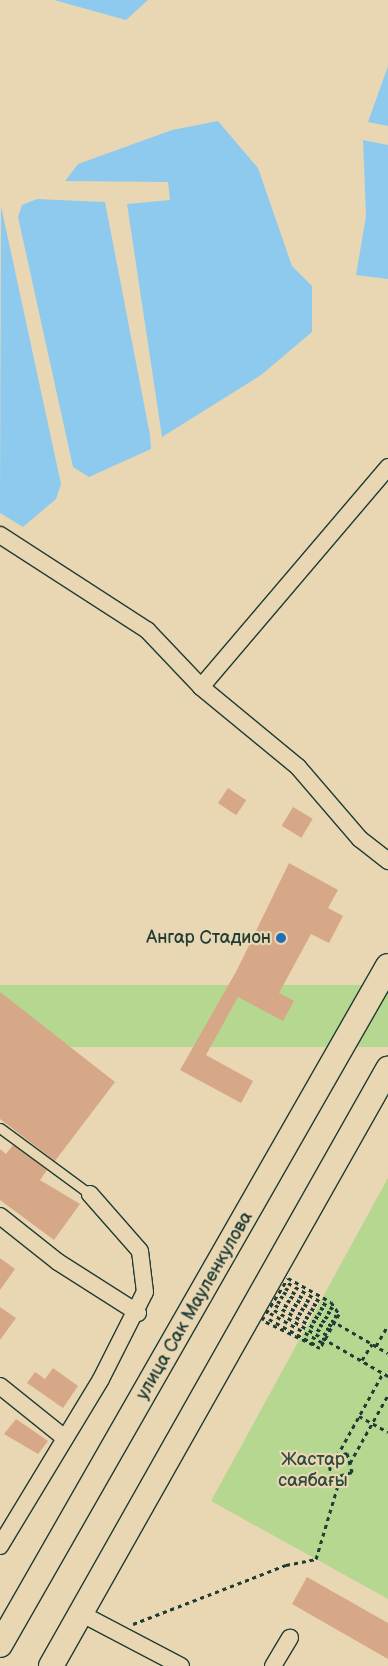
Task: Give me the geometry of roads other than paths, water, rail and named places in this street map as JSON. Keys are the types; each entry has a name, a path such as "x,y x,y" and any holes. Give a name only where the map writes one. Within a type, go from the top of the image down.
{"main road":[{"name":"улица Сак Мауленкулова","path":"0,1645 388,966"},
{"path":"51,1666 388,1069"}],"street":[{"path":"201,687 388,467"},
{"path":"0,534 147,630 201,687 298,767 360,839 388,862"},
{"path":"0,1546 138,1313 146,1292 140,1251 90,1194"},
{"path":"0,1216 58,1262 138,1313"},
{"path":"0,1386 65,1438"},
{"path":"80,1613 118,1630 177,1665"},
{"path":"273,1666 290,1638"}],"lane":[{"path":"0,1128 90,1194"}],"water":[{"path":"54,0 148,0 126,20"},
{"path":"388,66 388,126 368,122"},
{"path":"218,121 258,168 292,266 312,286 312,332 261,375 162,437 127,204 170,200 168,182 65,181 78,164 172,130"},
{"path":"363,140 388,145 388,279 356,275 366,216"},
{"path":"37,199 105,202 150,435 151,449 89,477 73,467 18,217 22,205"},
{"path":"1,206 61,484 56,499 23,527 0,513"}],"place":[{"name":"Ангар Стадион","path":"281,938"}],"park label":[{"name":"Жастар саябағы","path":"313,1471"}]}
